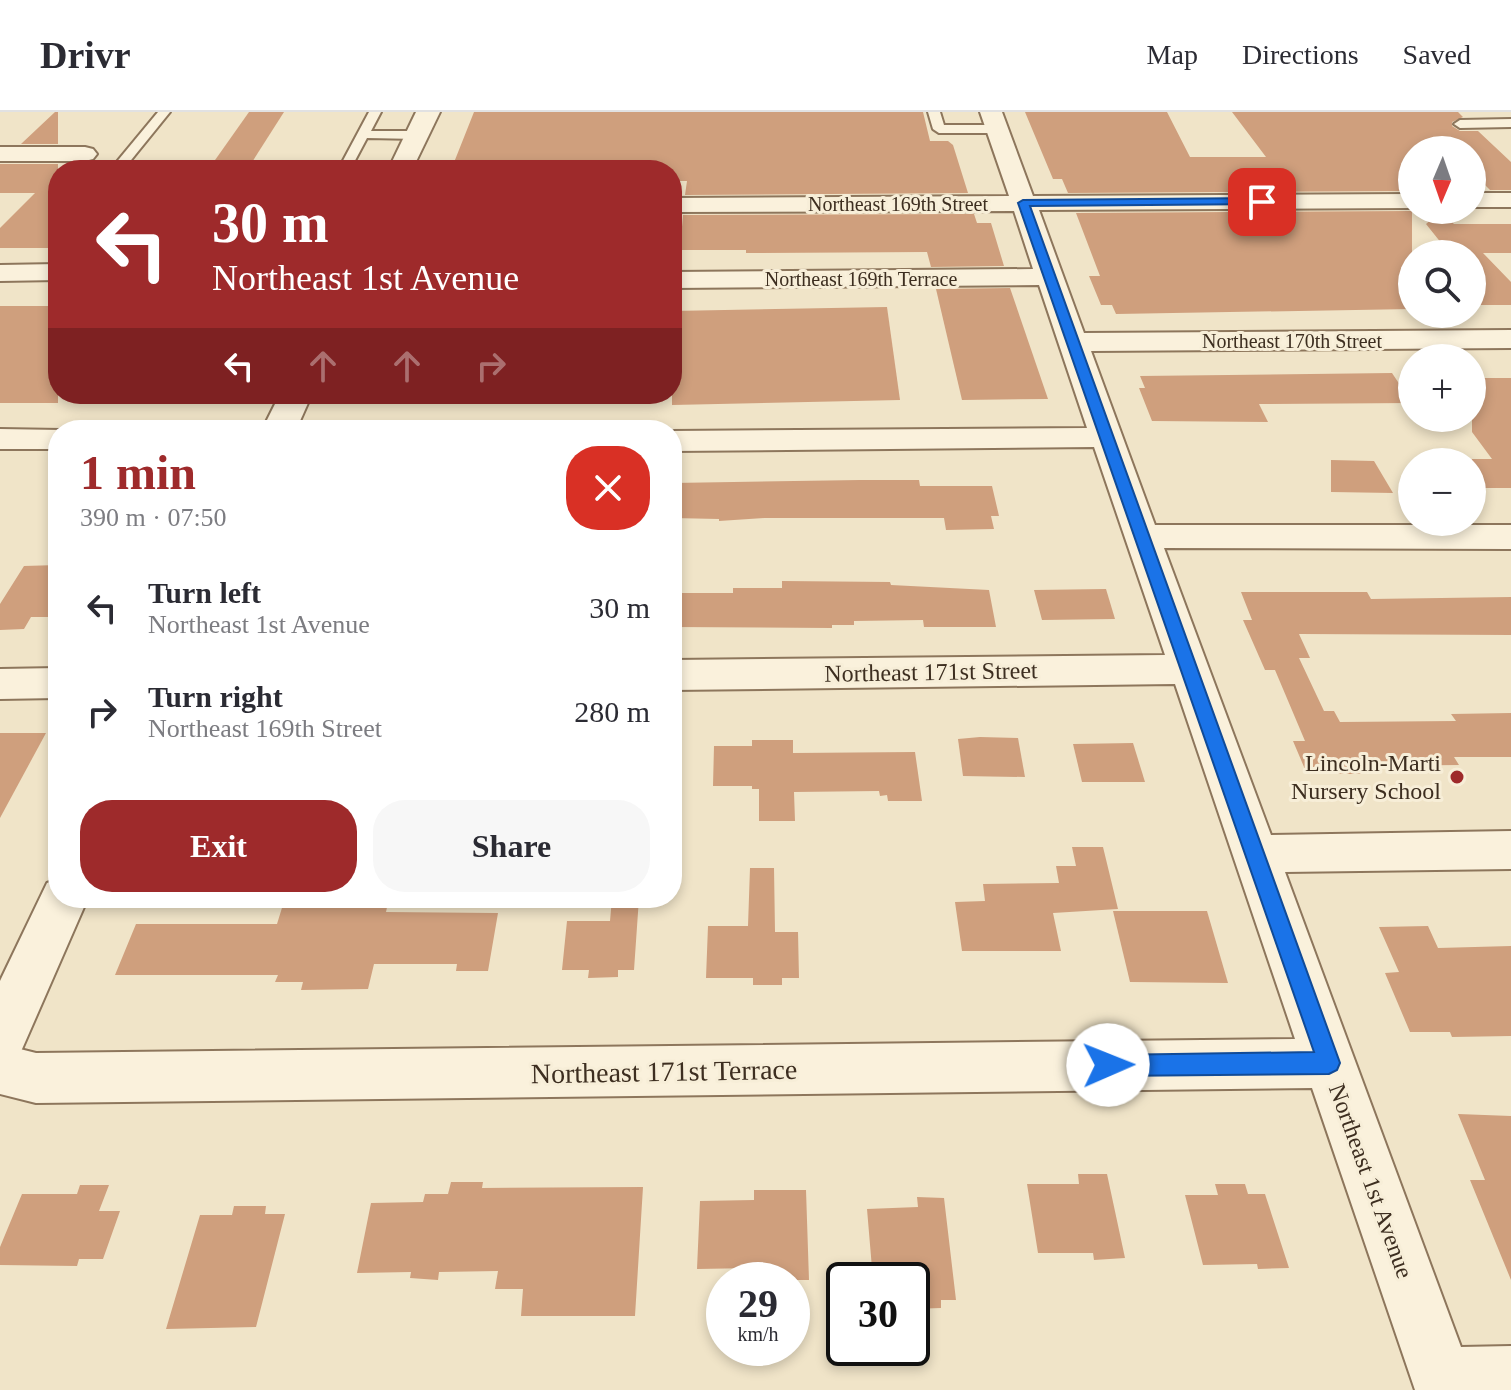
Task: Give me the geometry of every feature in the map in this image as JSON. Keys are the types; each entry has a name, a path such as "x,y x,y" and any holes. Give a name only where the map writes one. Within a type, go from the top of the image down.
{"street":[{"path":"405,160 428,112"},
{"name":"Northeast 1st Avenue","path":"994,120 1444,1384"},
{"path":"0,154 85,154"},
{"path":"1486,200 1511,200"},
{"name":"Northeast 169th Street","path":"682,205 1398,201"},
{"path":"0,273 48,272"},
{"name":"Northeast 169th Terrace","path":"682,280 1049,277"},
{"name":"Northeast 170th Street","path":"1073,342 1511,339"},
{"path":"682,441 1107,437"},
{"path":"0,439 48,439"},
{"path":"1143,536 1511,537"},
{"name":"Northeast 171st Street","path":"682,675 1191,669"},
{"path":"0,684 48,683"},
{"path":"1256,854 1511,850"},
{"path":"0,1038 59,908"},
{"name":"Northeast 171st Terrace","path":"0,1069 36,1078 52,1078 1329,1063"},
{"path":"1444,1384 1511,1377"}],"lane":[{"path":"124,160 164,112"},
{"path":"349,160 375,112"},
{"path":"934,112 939,129 994,120"},
{"path":"1460,124 1511,123"},
{"path":"363,134 417,135"}],"building":[{"path":"58,112 58,144 21,144"},
{"path":"249,112 284,112 253,160 215,160"},
{"path":"474,112 923,112 930,141 948,141 953,145 968,193 685,195 687,181 682,181 682,160 455,160"},
{"path":"1025,112 1167,112 1190,157 1266,157 1232,112 1458,112 1463,117 1452,122 1452,126 1460,131 1478,131 1483,136 1398,136 1398,191 1068,193 1062,179 1053,179"},
{"path":"1486,139 1511,162 1511,190 1490,190 1486,186"},
{"path":"0,164 48,164 48,248 0,248 0,228 35,193 0,193"},
{"path":"1398,211 1398,224 1412,224 1412,240 1398,240 1398,309 1116,314 1112,305 1101,305 1089,276 1100,276 1076,213"},
{"path":"974,214 977,223 991,223 1004,266 931,267 927,252 746,253 746,250 682,250 683,215"},
{"path":"1426,224 1511,224 1511,253 1486,253 1486,240 1439,240"},
{"path":"1486,256 1511,282 1511,305 1486,305"},
{"path":"1010,288 1048,399 962,400 936,289"},
{"path":"0,306 48,306 48,403 0,403"},
{"path":"887,307 900,400 672,405 682,404 682,311"},
{"path":"1392,373 1398,382 1398,403 1259,404 1268,422 1152,421 1139,388 1145,388 1140,376"},
{"path":"1486,378 1511,378 1511,488 1486,488 1486,459 1492,459 1472,432 1486,432"},
{"path":"1331,460 1374,461 1393,493 1331,492"},
{"path":"919,480 920,486 992,486 999,516 991,516 994,529 946,530 944,518 719,521 682,518 682,483"},
{"path":"48,565 48,617 31,617 24,629 0,630 0,604 24,566"},
{"path":"782,581 890,582 891,585 989,590 996,627 924,627 923,620 854,621 854,625 832,625 832,628 682,627 682,593 733,593 733,588 782,588"},
{"path":"1106,589 1115,619 1042,620 1034,590"},
{"path":"1241,592 1367,592 1371,599 1511,597 1511,635 1299,634 1310,658 1299,658 1324,711 1334,711 1340,722 1456,721 1451,714 1511,713 1511,757 1454,757 1459,765 1359,766 1363,774 1307,774 1293,741 1305,741 1275,670 1265,670 1243,620 1252,620"},
{"path":"0,733 46,733 0,818"},
{"path":"1018,738 1025,777 963,776 958,739"},
{"path":"752,740 793,740 793,753 915,752 922,801 888,801 887,795 880,796 879,791 794,792 795,821 759,821 759,789 752,789 752,786 713,786 714,746 752,746"},
{"path":"1133,743 1145,782 1082,782 1073,744"},
{"path":"1072,847 1103,847 1118,909 1053,913 1061,951 962,951 955,902 985,901 983,884 1059,883 1056,866 1076,866"},
{"path":"750,868 774,868 775,932 798,932 799,978 782,978 782,985 753,985 753,978 706,978 708,926 748,926"},
{"path":"282,908 387,908 386,912 498,913 488,971 456,971 457,964 374,964 368,989 301,990 303,982 275,982 278,975 115,975 136,924 277,924"},
{"path":"611,908 638,908 634,970 618,970 618,977 588,978 589,970 562,970 567,921 610,921"},
{"path":"1113,911 1207,911 1228,983 1130,982"},
{"path":"1428,926 1438,948 1511,946 1511,1036 1452,1037 1450,1032 1410,1032 1385,973 1399,972 1379,927"},
{"path":"1458,1114 1511,1116 1511,1280 1470,1180 1485,1180"},
{"path":"1078,1174 1107,1174 1125,1258 1094,1260 1093,1253 1038,1253 1027,1184 1079,1184"},
{"path":"451,1182 483,1182 482,1188 643,1187 635,1316 521,1316 523,1289 495,1289 498,1271 439,1272 438,1280 410,1278 411,1272 357,1273 371,1203 423,1202 425,1194 448,1194"},
{"path":"1215,1184 1245,1184 1248,1194 1265,1194 1289,1268 1258,1269 1257,1264 1203,1265 1185,1195 1218,1195"},
{"path":"80,1185 109,1185 99,1211 120,1211 103,1259 79,1259 77,1266 0,1265 0,1247 22,1194 77,1194"},
{"path":"754,1190 806,1190 808,1262 706,1262 706,1269 697,1269 700,1201 754,1200"},
{"path":"917,1197 944,1198 956,1300 941,1300 941,1308 930,1308 930,1262 871,1262 867,1209 918,1207"},
{"path":"234,1206 266,1206 265,1214 285,1214 256,1327 166,1329 200,1215 232,1215"}],"place":[{"name":"Lincoln-Marti Nursery School","path":"1457,777"}],"route":[{"path":"1108,1065 1329,1063 1023,203 1262,202"}]}
